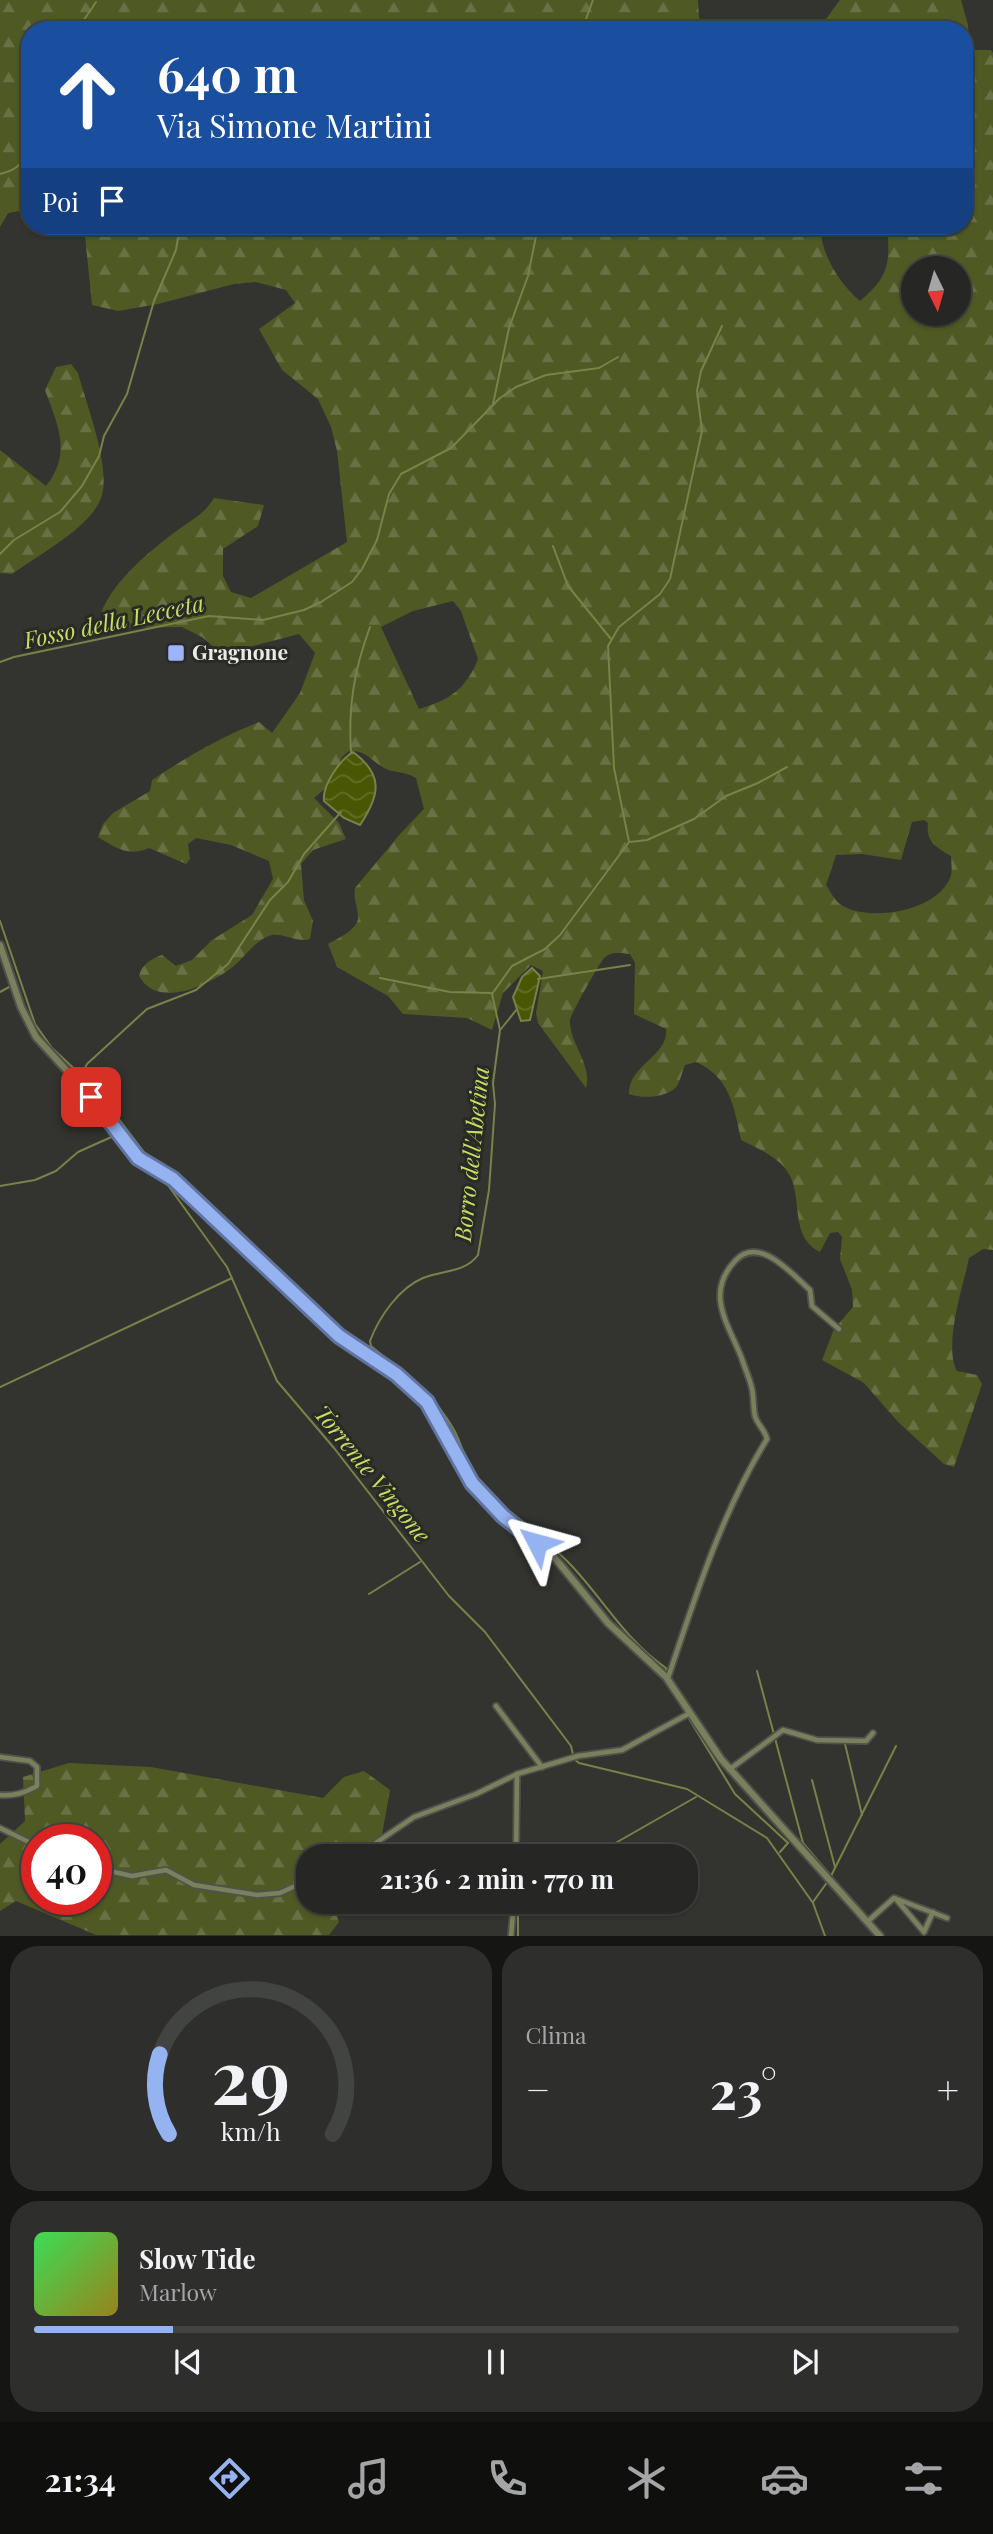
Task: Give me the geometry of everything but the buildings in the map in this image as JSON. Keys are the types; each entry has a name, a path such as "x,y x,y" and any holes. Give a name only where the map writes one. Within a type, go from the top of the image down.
{"street":[{"path":"0,945 21,1007 36,1037 91,1097 138,1158 165,1174 339,1336 396,1374 427,1402 472,1483 503,1516 554,1557 608,1623 667,1679 730,1769 880,1936"},
{"path":"667,1679 713,1550 753,1461 767,1439 764,1428 755,1418 753,1390 740,1355 723,1321 721,1285 727,1269 739,1256 749,1253 770,1255 810,1290 812,1306 839,1329"},
{"path":"496,1706 542,1767"},
{"path":"374,1844 414,1817 476,1794 517,1774 578,1756 622,1750 690,1713"},
{"path":"730,1769 783,1730 817,1740 866,1741 873,1733"},
{"path":"0,1757 30,1762 37,1767 40,1777 37,1786 28,1791 16,1796 0,1795"},
{"path":"516,1844 517,1774"},
{"path":"0,1828 21,1838"},
{"path":"112,1872 132,1876 166,1870 194,1885 257,1895 280,1893 296,1886"},
{"path":"867,1922 895,1898"},
{"path":"895,1898 947,1918"},
{"path":"895,1898 923,1933 933,1912"},
{"path":"511,1936 513,1914"}],"green space":[{"path":"0,0 698,0 699,18 702,21 21,21 21,212 8,213 0,227"},
{"path":"840,0 961,0 967,21 825,21"},
{"path":"973,50 991,50 993,1250 983,1249 969,1258 953,1331 953,1360 957,1371 977,1375 982,1384 954,1467 944,1464 898,1422 864,1383 822,1360 834,1329 853,1307 852,1290 840,1259 842,1237 838,1232 830,1233 820,1252 810,1245 800,1227 789,1174 774,1158 741,1140 729,1094 716,1076 696,1062 685,1065 677,1086 667,1093 647,1097 629,1094 635,1075 661,1046 666,1029 634,1014 635,963 630,954 613,953 604,958 570,1020 573,1037 584,1062 586,1088 538,1023 536,1013 543,971 531,965 503,993 492,1030 467,1018 403,1014 388,996 337,967 328,944 355,926 358,913 355,888 424,809 416,778 384,768 360,752 349,751 342,757 333,782 314,798 339,823 346,839 313,850 301,864 304,900 313,921 310,939 300,940 277,935 266,937 221,975 183,991 158,992 147,986 139,976 142,968 162,955 176,966 192,960 212,940 252,915 273,879 269,861 231,845 196,838 188,844 190,859 186,864 149,848 135,852 122,850 98,837 103,824 113,813 150,791 152,780 191,756 259,722 272,733 300,693 315,653 299,634 222,654 202,637 182,627 108,628 101,613 125,576 159,545 203,512 214,498 264,505 258,526 223,549 223,576 231,592 251,598 347,542 337,451 331,427 318,399 282,370 259,329 295,303 286,290 256,282 234,284 158,304 118,311 92,305 85,235 821,235 832,267 860,301 883,276 888,259 887,235 973,235","holes":["453,601 461,611 478,659 468,678 456,692 440,702 419,709 381,627 413,611","924,820 928,823 930,839 951,856 952,870 943,889 932,899 918,906 886,913 855,911 838,902 826,885 836,855 862,854 901,860 912,822"]},
{"path":"71,364 78,373 101,454 101,498 86,520 62,540 12,574 0,573 0,450 46,486 54,474 61,451 58,427 45,390 56,367"},
{"path":"69,1763 151,1767 323,1798 344,1777 364,1771 390,1790 380,1844 296,1844 296,1914 336,1914 339,1922 329,1935 96,1935 49,1915 112,1915 112,1824 22,1824 25,1821 23,1777"},
{"path":"21,1825 21,1903 16,1901 0,1911 0,1844"}],"water":[{"path":"353,752 370,769 376,786 372,804 360,825 344,818 324,801 326,788 333,774"},
{"path":"532,968 540,976 530,1020 521,1021 513,997 522,977"}],"waterway":[{"name":"Fosso della Lecceta","path":"585,21 593,0"},
{"path":"83,21 96,2"},
{"path":"0,174 15,169 21,162"},
{"path":"0,554 14,540 60,512 82,486 99,456 104,436 127,394 154,301 176,250 178,235"},
{"name":"Fosso della Lecceta","path":"493,404 509,328 528,276 536,235"},
{"name":"Borro dell'Abetina","path":"666,1672 666,1668 638,1645 569,1563 510,1513 478,1481 444,1414 416,1383 371,1346 370,1341 384,1313 406,1289 430,1275 467,1265 478,1255 489,1190 495,1104 493,1083 500,1030 492,994 512,966 545,949 560,935 629,842 614,768 608,646 619,627 660,594 670,579 702,431 697,391 701,371 722,326"},
{"name":"Fosso della Lecceta","path":"0,662 209,616 263,620 304,610 321,602 352,582 362,569 377,540 389,494 401,474 451,448 500,398 516,387 546,375 599,368 618,357"},
{"path":"553,546 568,586 611,639"},
{"path":"351,753 353,689 370,627"},
{"path":"630,842 647,840 694,819 726,796 787,767"},
{"path":"81,1075 87,1064 147,1009 196,990 228,964 270,900 288,882 304,854 341,812"},
{"name":"Torrente Vingone","path":"0,921 35,1024 52,1048 96,1089 153,1164"},
{"path":"538,979 630,965"},
{"path":"380,978 450,992 491,993"},
{"path":"0,992 11,986"},
{"path":"501,1029 517,1009"},
{"path":"0,1186 35,1180 56,1171 78,1152 127,1130"},
{"name":"Torrente Vingone","path":"162,1177 227,1267 277,1381 334,1448 449,1596 485,1632 571,1746 574,1759 579,1763 687,1789 767,1838 813,1903 825,1936"},
{"path":"0,1387 232,1278"},
{"path":"369,1594 420,1562"},
{"path":"757,1671 803,1843 831,1876"},
{"name":"Borro dell'Abetina","path":"666,1681 735,1794 788,1843 780,1852"},
{"path":"845,1744 862,1815"},
{"path":"831,1876 896,1746"},
{"path":"812,1780 835,1867"},
{"path":"614,1844 696,1797"},
{"path":"813,1902 828,1881"},
{"path":"518,1914 518,1936"}],"place":[{"name":"Gragnone","path":"176,653"}],"route":[{"path":"91,1097 138,1158 173,1179 339,1336 396,1374 427,1402 472,1483 503,1516 537,1543"}]}
